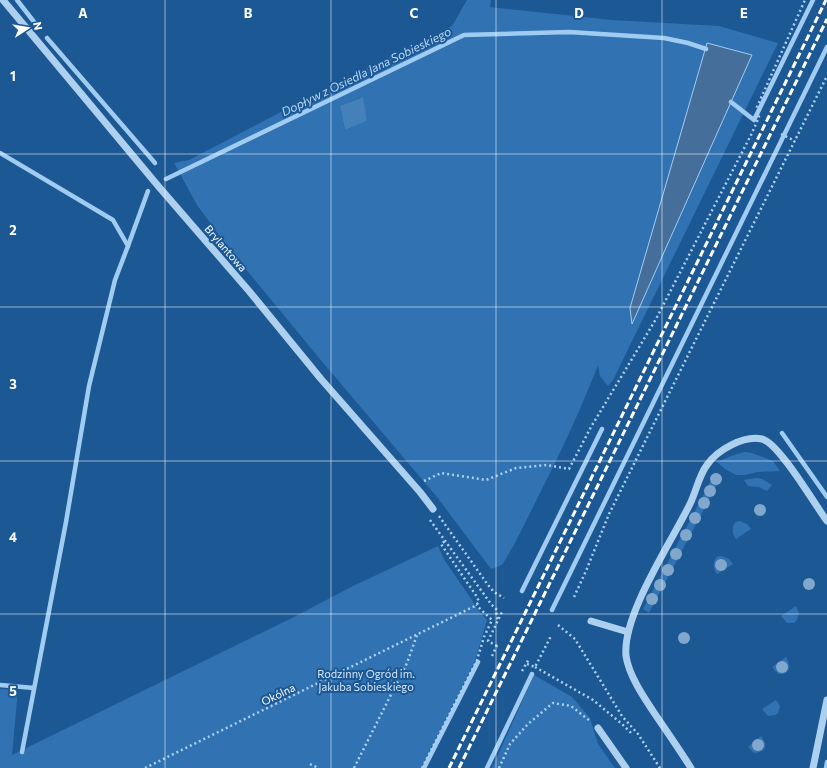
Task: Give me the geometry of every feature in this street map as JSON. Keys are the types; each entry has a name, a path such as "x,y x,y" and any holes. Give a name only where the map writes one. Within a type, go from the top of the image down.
{"street":[{"name":"Brylantowa","path":"3,0 159,187 249,291 321,379 414,485 433,509"},
{"path":"691,768 641,691 630,669 626,655 630,623 644,592 691,503 706,465 724,449 745,440 758,438 764,439 770,442 789,464 827,521"},
{"path":"591,621 628,632"},
{"path":"813,768 827,700"},
{"path":"598,728 626,768"}],"path":[{"path":"414,485 442,473 486,480 516,468 547,465 569,469 591,427 656,319 755,125 759,116 757,106 805,0"},
{"path":"574,597 609,514 827,76"},
{"path":"755,125 753,122 756,121"},
{"path":"781,134 795,141"},
{"path":"498,619 496,616 497,610 491,604 428,517 433,509 488,585 494,592 504,598"},
{"path":"422,768 477,660 484,637 492,620 475,606 479,602 478,597 441,544 445,541"},
{"name":"Okólna","path":"145,768 417,634 456,617 475,606"},
{"path":"492,656 497,645 488,641 502,612"},
{"path":"558,626 575,639 622,716 632,726 660,768"},
{"path":"354,768 407,663 417,634"},
{"path":"535,667 551,636"},
{"path":"522,671 529,659"},
{"path":"527,664 593,700 634,735"},
{"path":"499,768 510,744 528,724 553,703 571,706 598,728"},
{"path":"622,724 632,726"},
{"path":"310,764 318,768"}],"green space":[{"path":"467,0 491,0 490,7 612,20 719,26 778,43 613,380 608,386 600,376 598,365 563,447 517,540 502,565 491,569 437,497 230,250 197,205 174,163 189,160 321,91 452,26","holes":["362,97 367,121 345,130 340,106"]},
{"path":"744,452 752,453 773,461 780,471 736,475 725,469 717,462"},
{"path":"715,473 721,477 649,613 643,609"},
{"path":"756,478 762,479 772,485 767,491 759,487 748,486 744,480"},
{"path":"740,521 747,524 751,529 736,539 733,528 736,522"},
{"name":"Rodzinny Ogród im. Jakuba Sobieskiego","path":"438,546 445,561 475,606 487,620 475,661 421,768 0,768 0,689 18,690 12,755 294,617 353,586"},
{"path":"721,556 729,559 733,564 717,574 714,568 714,563 717,557"},
{"path":"796,606 799,613 797,620 794,623 787,623 781,616"},
{"path":"786,657 789,664 789,669 785,673 778,674 772,667"},
{"path":"534,675 572,697 590,718 598,744 615,768 492,768"},
{"path":"776,700 780,706 778,713 768,716 762,709"},
{"path":"761,736 765,742 765,748 762,751 754,753 748,747"}],"shaded area":[{"path":"707,43 752,55 632,324 630,308"}],"building":[{"path":"363,97 367,121 345,130 340,106"}],"waterway":[{"path":"17,0 38,27"},
{"path":"731,102 754,120 813,0"},
{"name":"Dopływ z Osiedla Jana Sobieskiego","path":"166,179 464,35 569,32 664,38 688,43 706,49"},
{"path":"47,38 155,163"},
{"path":"552,610 827,47"},
{"path":"0,153 113,220 128,246 115,280 89,386 66,522 22,752"},
{"name":"Dopływ z Osiedla Jana Sobieskiego","path":"128,246 148,191"},
{"path":"522,591 602,429"},
{"path":"782,433 827,497"},
{"path":"424,768 478,662"},
{"path":"487,768 532,674"},
{"path":"0,685 34,688"},
{"path":"826,768 827,762"}],"railway":[{"path":"449,768 826,0"},
{"path":"459,768 827,19"}]}
